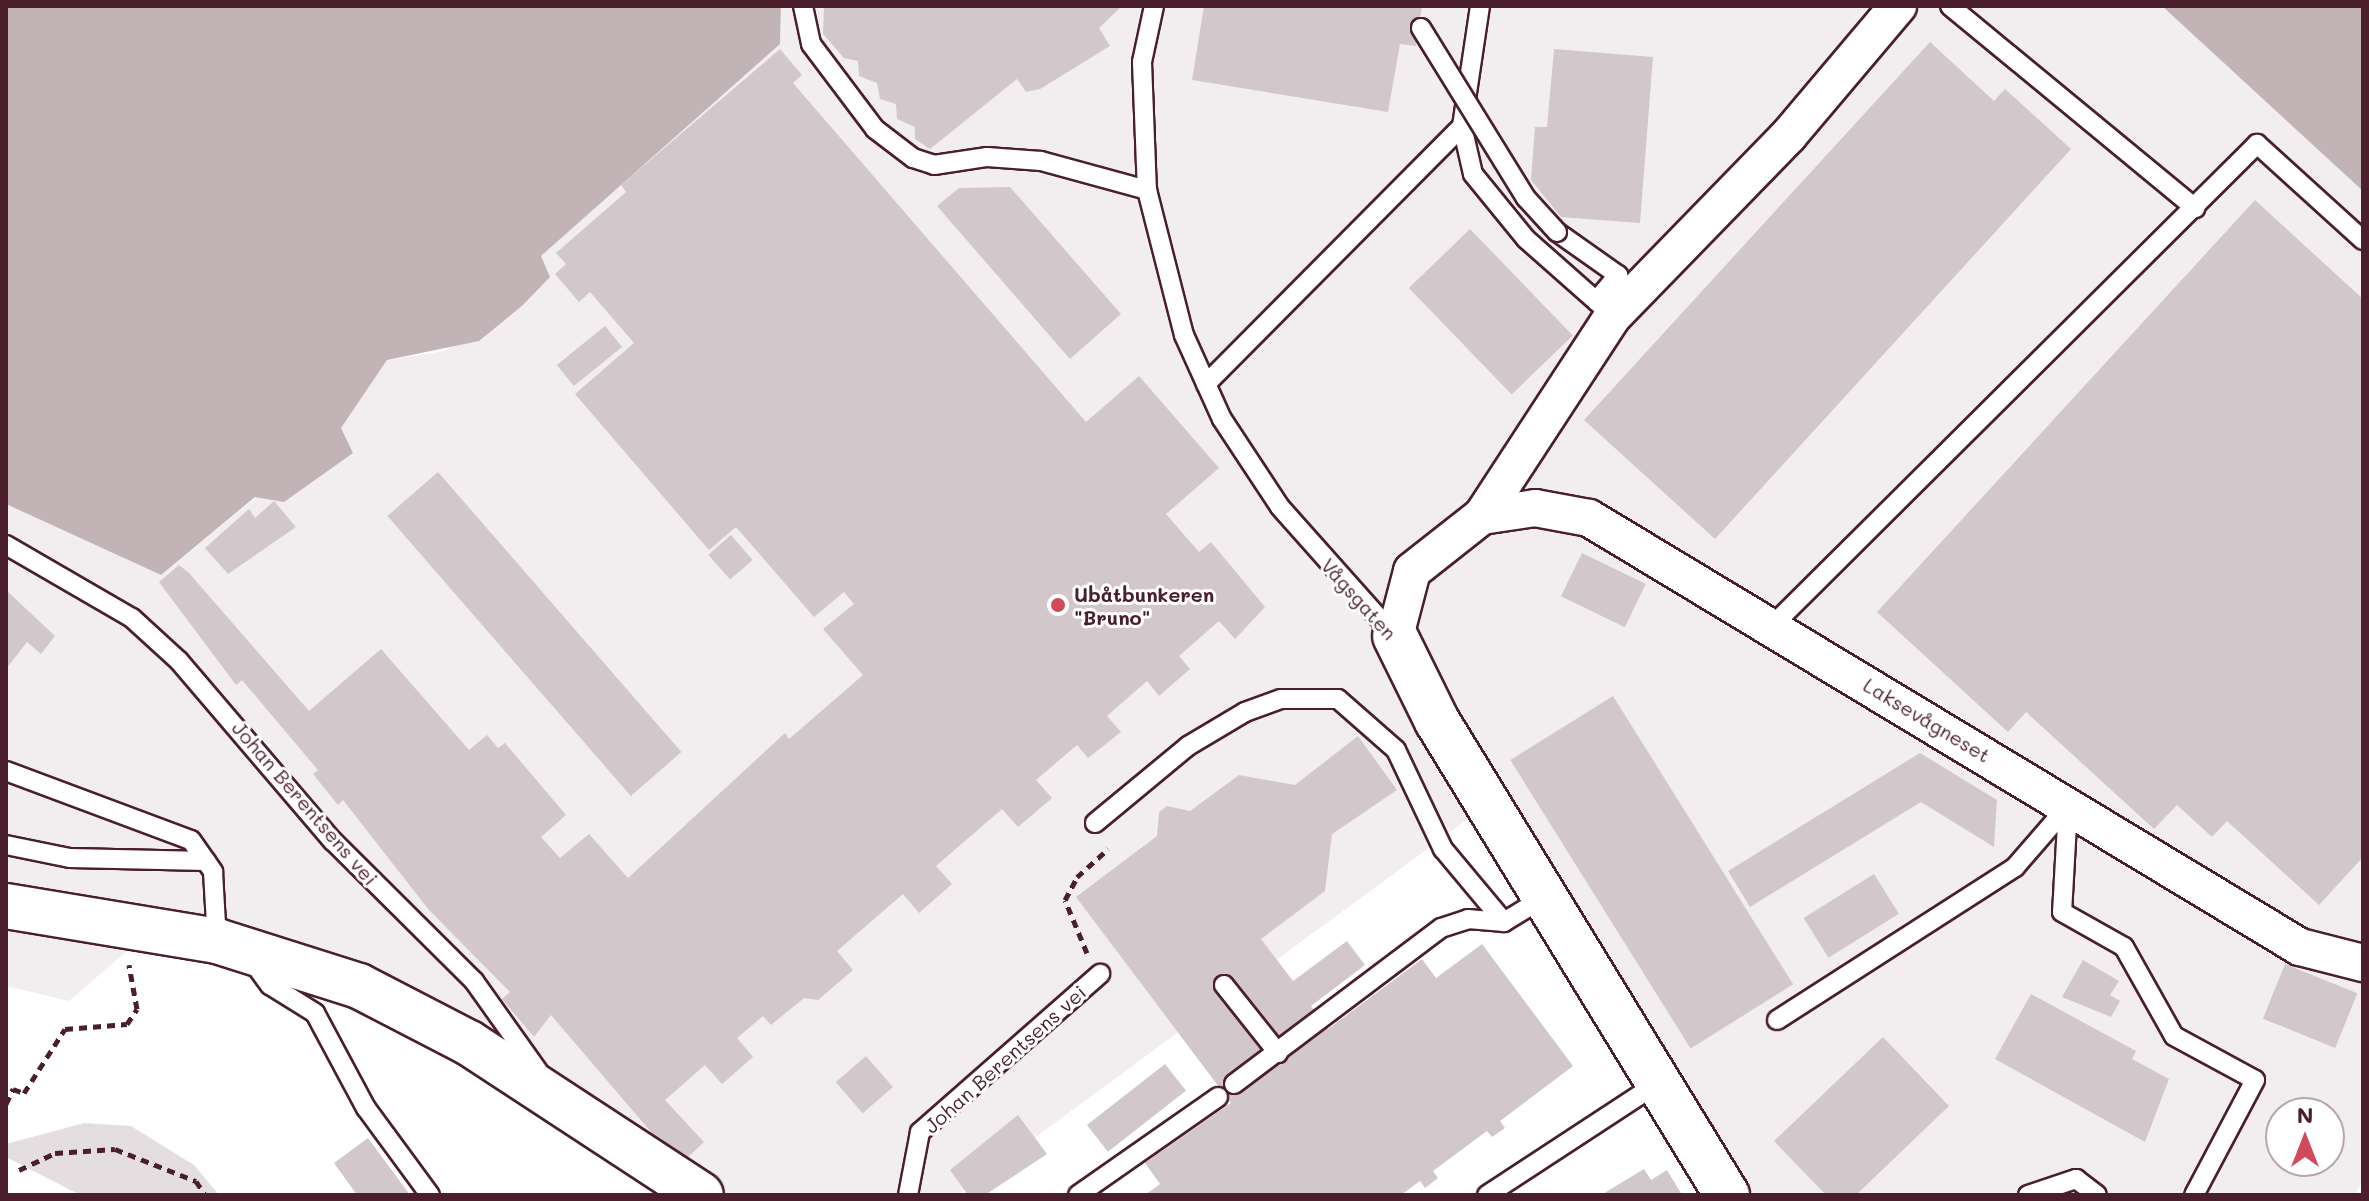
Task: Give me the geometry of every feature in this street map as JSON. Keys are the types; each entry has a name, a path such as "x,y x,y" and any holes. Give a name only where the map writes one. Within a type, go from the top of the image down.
{"street":[{"name":"Laksevågneset","path":"1395,636 1412,571 1482,516 1604,308 1789,135 1898,6"},
{"name":"Laksevågneset","path":"1482,516 1535,508 1589,518 2300,947 2363,963"},
{"name":"Vågsgaten","path":"1395,636 1437,721 1727,1195"},
{"name":"Johan Berentsens vei","path":"6,906 231,946 359,986 565,1105 701,1195"}],"lane":[{"path":"803,6 811,44 875,129 913,158 934,165 987,157 1041,161 1147,190"},
{"name":"Vågsgaten","path":"1154,6 1142,62 1147,190 1184,335 1206,384 1280,507 1395,636"},
{"path":"1421,28 1526,198 1557,232 1618,275 1604,308 1493,204 1473,174 1462,126 1480,6"},
{"path":"1950,6 2195,208"},
{"path":"1206,384 1462,126"},
{"path":"1772,626 2257,144 2363,240"},
{"name":"Johan Berentsens vei","path":"6,545 132,618 179,661 333,841 474,981 565,1105"},
{"path":"1095,823 1188,746 1245,712 1281,699 1338,699 1396,750 1443,849 1504,922"},
{"path":"6,771 153,822 191,840 206,861 231,946 270,985 315,1013 366,1108 430,1195"},
{"path":"1777,1020 2015,867 2068,806"},
{"path":"2068,806 2062,912 2124,947 2174,1036 2255,1080 2194,1195"},
{"path":"6,845 70,858 206,861"},
{"path":"1234,1084 1441,928 1468,919 1504,922 1545,897"},
{"name":"Johan Berentsens vei","path":"908,1195 920,1132 1100,974"},
{"path":"1224,985 1278,1053"},
{"path":"1487,1195 1658,1083"},
{"path":"1078,1195 1218,1097"},
{"path":"2028,1195 2076,1179 2097,1195"}],"path":[{"path":"1095,823 1112,845 1077,877 1065,900 1071,930 1100,974"},
{"path":"6,1104 13,1089 24,1093 65,1029 127,1024 137,1009 126,973"},
{"path":"19,1170 55,1153 115,1149 196,1181 205,1195"}],"shaded area":[{"path":"6,6 781,6 780,44 541,256 550,277 523,305 479,341 387,360 341,428 353,453 284,502 255,497 161,575 6,504"},
{"path":"781,6 2162,6 2363,191 2363,1182 2354,1195 1722,1195 1483,808 957,1195 697,1195 518,1082 237,963 135,944 69,1001 6,986 6,504 161,575 341,428 387,360 444,351 523,305 550,277 541,256 780,44"},
{"path":"2162,6 2363,6 2363,191"},
{"path":"84,1123 131,1126 194,1165 219,1195 80,1195 6,1157 6,1144"}],"building":[{"path":"824,6 1122,6 1099,28 1110,46 1040,89 1026,92 1017,79 930,149 915,139 915,127 897,119 896,104 880,99 877,83 859,76 858,61 844,58 823,34"},
{"path":"1204,6 1422,6 1416,46 1400,44 1388,112 1192,80"},
{"path":"1930,42 1994,101 2005,89 2071,149 1715,539 1584,420"},
{"name":"Ubåtbunkeren \"Bruno\"","path":"780,49 802,75 793,83 1086,422 1139,376 1219,468 1166,514 1199,552 1211,542 1265,607 1235,639 1219,621 1179,656 1190,669 1159,696 1147,681 1107,716 1121,732 1088,758 1077,745 1036,780 1052,798 1018,827 1002,809 936,866 952,884 919,913 903,894 837,951 853,970 818,1000 804,998 771,1025 763,1016 737,1038 753,1057 722,1084 705,1065 665,1100 704,1142 685,1160 657,1139 551,1015 534,1037 502,999 510,992 429,910 343,800 338,805 313,774 318,770 242,680 236,685 159,582 179,565 189,573 309,711 381,649 469,750 487,735 498,748 505,743 566,815 541,837 560,858 589,834 628,878 785,733 789,739 863,675 823,629 854,604 844,592 814,617 736,527 709,550 575,394 634,343 590,292 579,302 555,274 566,264 556,253 626,192 621,185"},
{"path":"1554,49 1653,57 1640,223 1561,217 1531,180 1535,127 1547,127"},
{"path":"1010,187 1121,314 1070,359 937,206 959,188"},
{"path":"2255,200 2363,299 2363,857 2319,905 2227,821 2212,837 2177,805 2154,829 2026,712 2008,732 1877,612"},
{"path":"1470,229 1573,335 1512,395 1409,288"},
{"path":"605,326 622,347 574,386 557,365"},
{"path":"438,472 681,752 631,796 387,516"},
{"path":"274,501 296,527 228,574 205,548 249,509 255,518"},
{"path":"731,535 753,560 730,580 708,555"},
{"path":"1582,553 1646,584 1625,627 1561,596"},
{"path":"6,590 55,636 41,654 27,642 6,669"},
{"path":"1613,696 1793,984 1691,1048 1510,760"},
{"path":"1358,736 1397,790 1332,834 1325,891 1261,939 1293,981 1347,941 1365,965 1311,1006 1328,1029 1422,959 1436,978 1482,944 1573,1066 1500,1121 1505,1128 1492,1137 1487,1131 1433,1171 1438,1178 1425,1188 1420,1181 1401,1195 1145,1195 1160,1184 1145,1163 1231,1103 1076,897 1157,836 1159,812 1167,806 1190,811 1239,775 1295,785"},
{"path":"1920,753 1997,800 1994,847 1921,802 1750,907 1728,871"},
{"path":"1874,874 1899,914 1829,958 1804,918"},
{"path":"2083,960 2119,981 2110,995 2120,1001 2111,1017 2062,997"},
{"path":"2285,964 2357,993 2335,1048 2263,1019"},
{"path":"2031,994 2136,1051 2132,1059 2169,1079 2145,1142 1995,1059"},
{"path":"1883,1037 1949,1106 1856,1195 1826,1195 1774,1141"},
{"path":"866,1056 893,1087 863,1113 836,1082"},
{"path":"1165,1064 1186,1091 1108,1152 1087,1125"},
{"path":"1018,1115 1047,1154 985,1195 968,1195 950,1170"},
{"path":"368,1138 410,1195 357,1195 334,1163"},
{"path":"1644,1169 1651,1180 1667,1170 1682,1195 1601,1195"}],"place":[{"name":"Ubåtbunkeren \"Bruno\"","path":"1058,605"}]}
